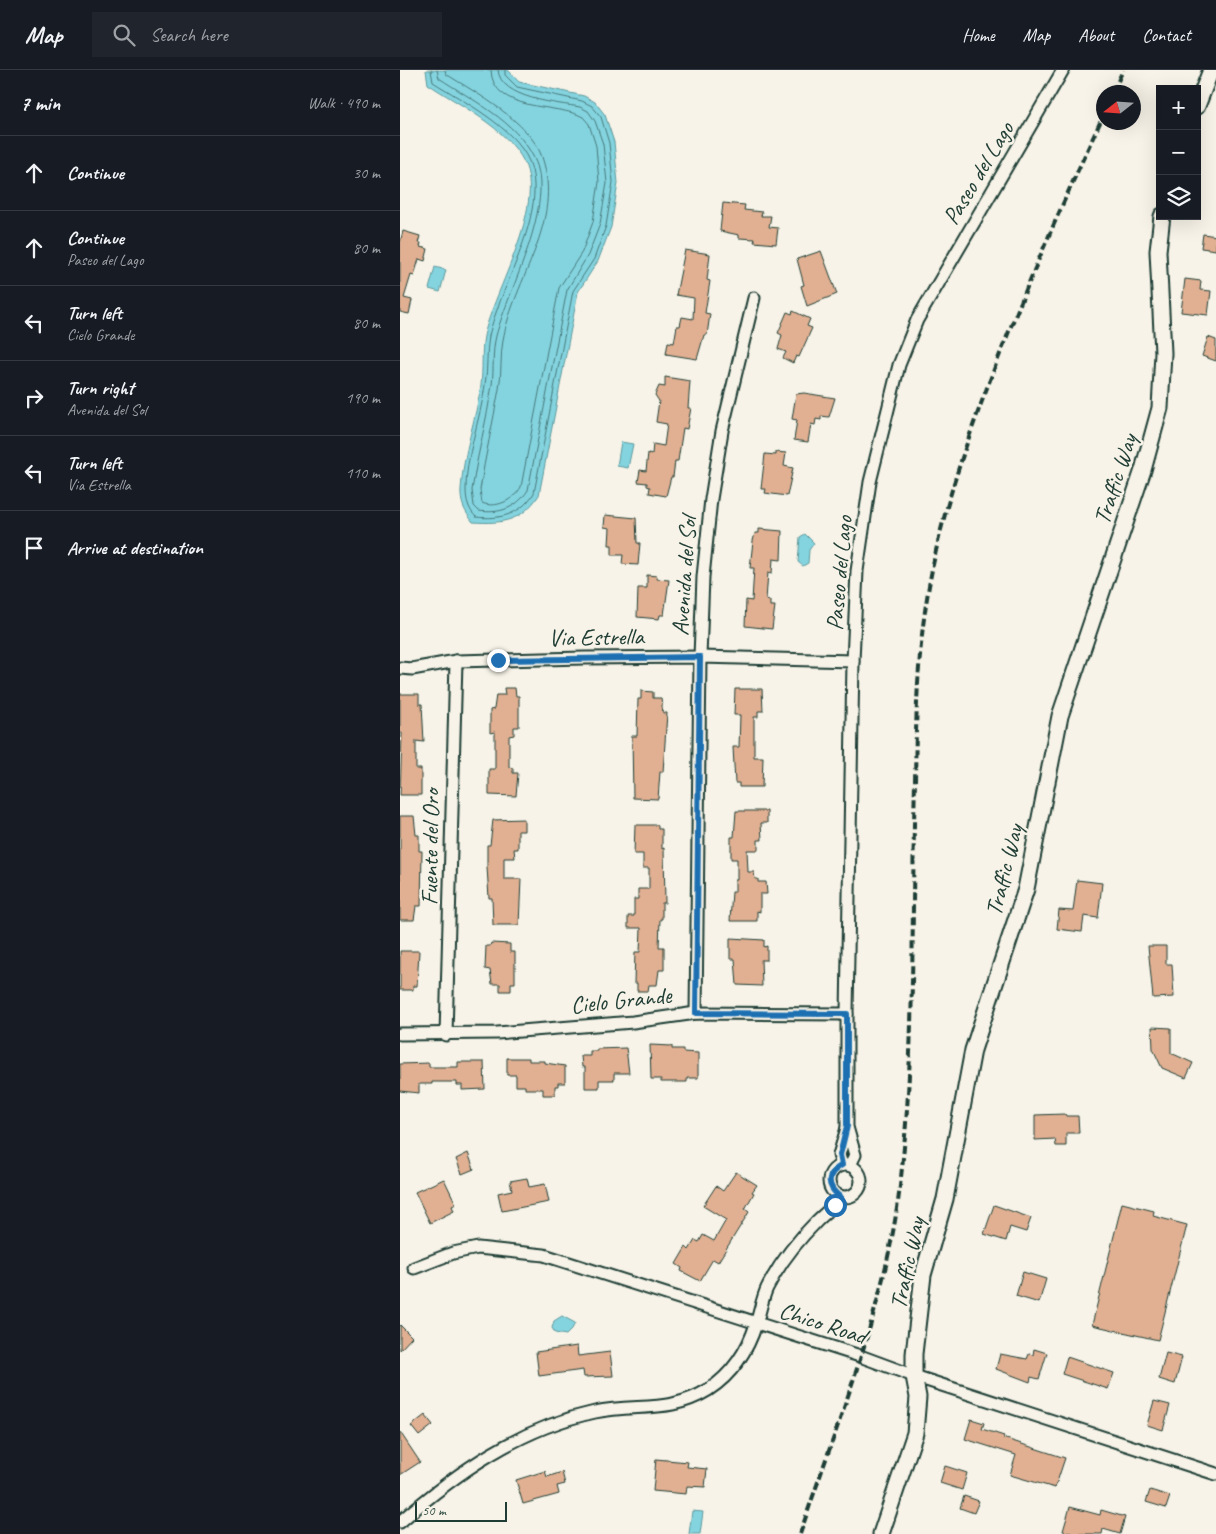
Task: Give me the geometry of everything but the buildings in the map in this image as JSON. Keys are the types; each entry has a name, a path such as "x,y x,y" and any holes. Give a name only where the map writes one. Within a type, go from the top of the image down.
{"street":[{"name":"Paseo del Lago","path":"846,1165 855,1155 847,1126 853,661 857,571 870,482 898,365 917,320 1063,70"},
{"path":"1201,96 1211,70"},
{"name":"Traffic Way","path":"881,1534 915,1433 918,1397 914,1376 914,1354 923,1275 944,1199 973,1050 1026,889 1060,716 1143,470 1160,408 1163,353 1158,250 1162,220"},
{"name":"Avenida del Sol","path":"696,1013 700,657 703,577 711,499 722,431 754,298"},
{"name":"Via Estrella","path":"400,668 412,669 456,661 700,657 853,661"},
{"name":"Fuente del Oro","path":"446,1035 456,661"},
{"name":"Cielo Grande","path":"400,1034 497,1034 624,1023 696,1013 847,1014"},
{"path":"846,1165 858,1170 862,1178 857,1194 849,1198 840,1197 832,1191 829,1180 832,1170 846,1165"},
{"path":"400,1522 470,1466 524,1436 568,1419 614,1408 650,1409 684,1402 709,1389 729,1374 750,1340 767,1288 790,1251 840,1197"},
{"name":"Chico Road","path":"414,1268 453,1253 478,1248 544,1255 860,1356 914,1376 1216,1474"}],"water":[{"path":"426,70 508,70 519,82 584,96 595,102 605,115 614,142 618,183 611,227 598,261 578,292 539,495 526,510 511,519 503,521 473,522 461,499 461,489 464,463 481,385 484,336 489,317 524,225 529,181 524,162 517,150 495,128 428,84"},
{"path":"435,267 446,270 440,292 429,289"},
{"path":"621,442 633,444 628,468 617,466"},
{"path":"805,534 814,543 809,550 808,563 803,566 798,562 800,537"},
{"path":"562,1316 575,1323 566,1335 555,1333 552,1328 554,1321"},
{"path":"692,1511 703,1512 700,1534 689,1534"}],"railway":[{"path":"1116,85 1123,70"},
{"path":"800,1534 844,1409 871,1324 892,1237 899,1194 908,1092 912,988 918,690 927,598 938,540 963,455 1006,339 1060,210 1097,130"}],"route":[{"path":"498,660 700,657 696,1013 847,1014 847,1126 840,1155 842,1165 832,1170 829,1180 832,1191 840,1197 835,1205"}]}
